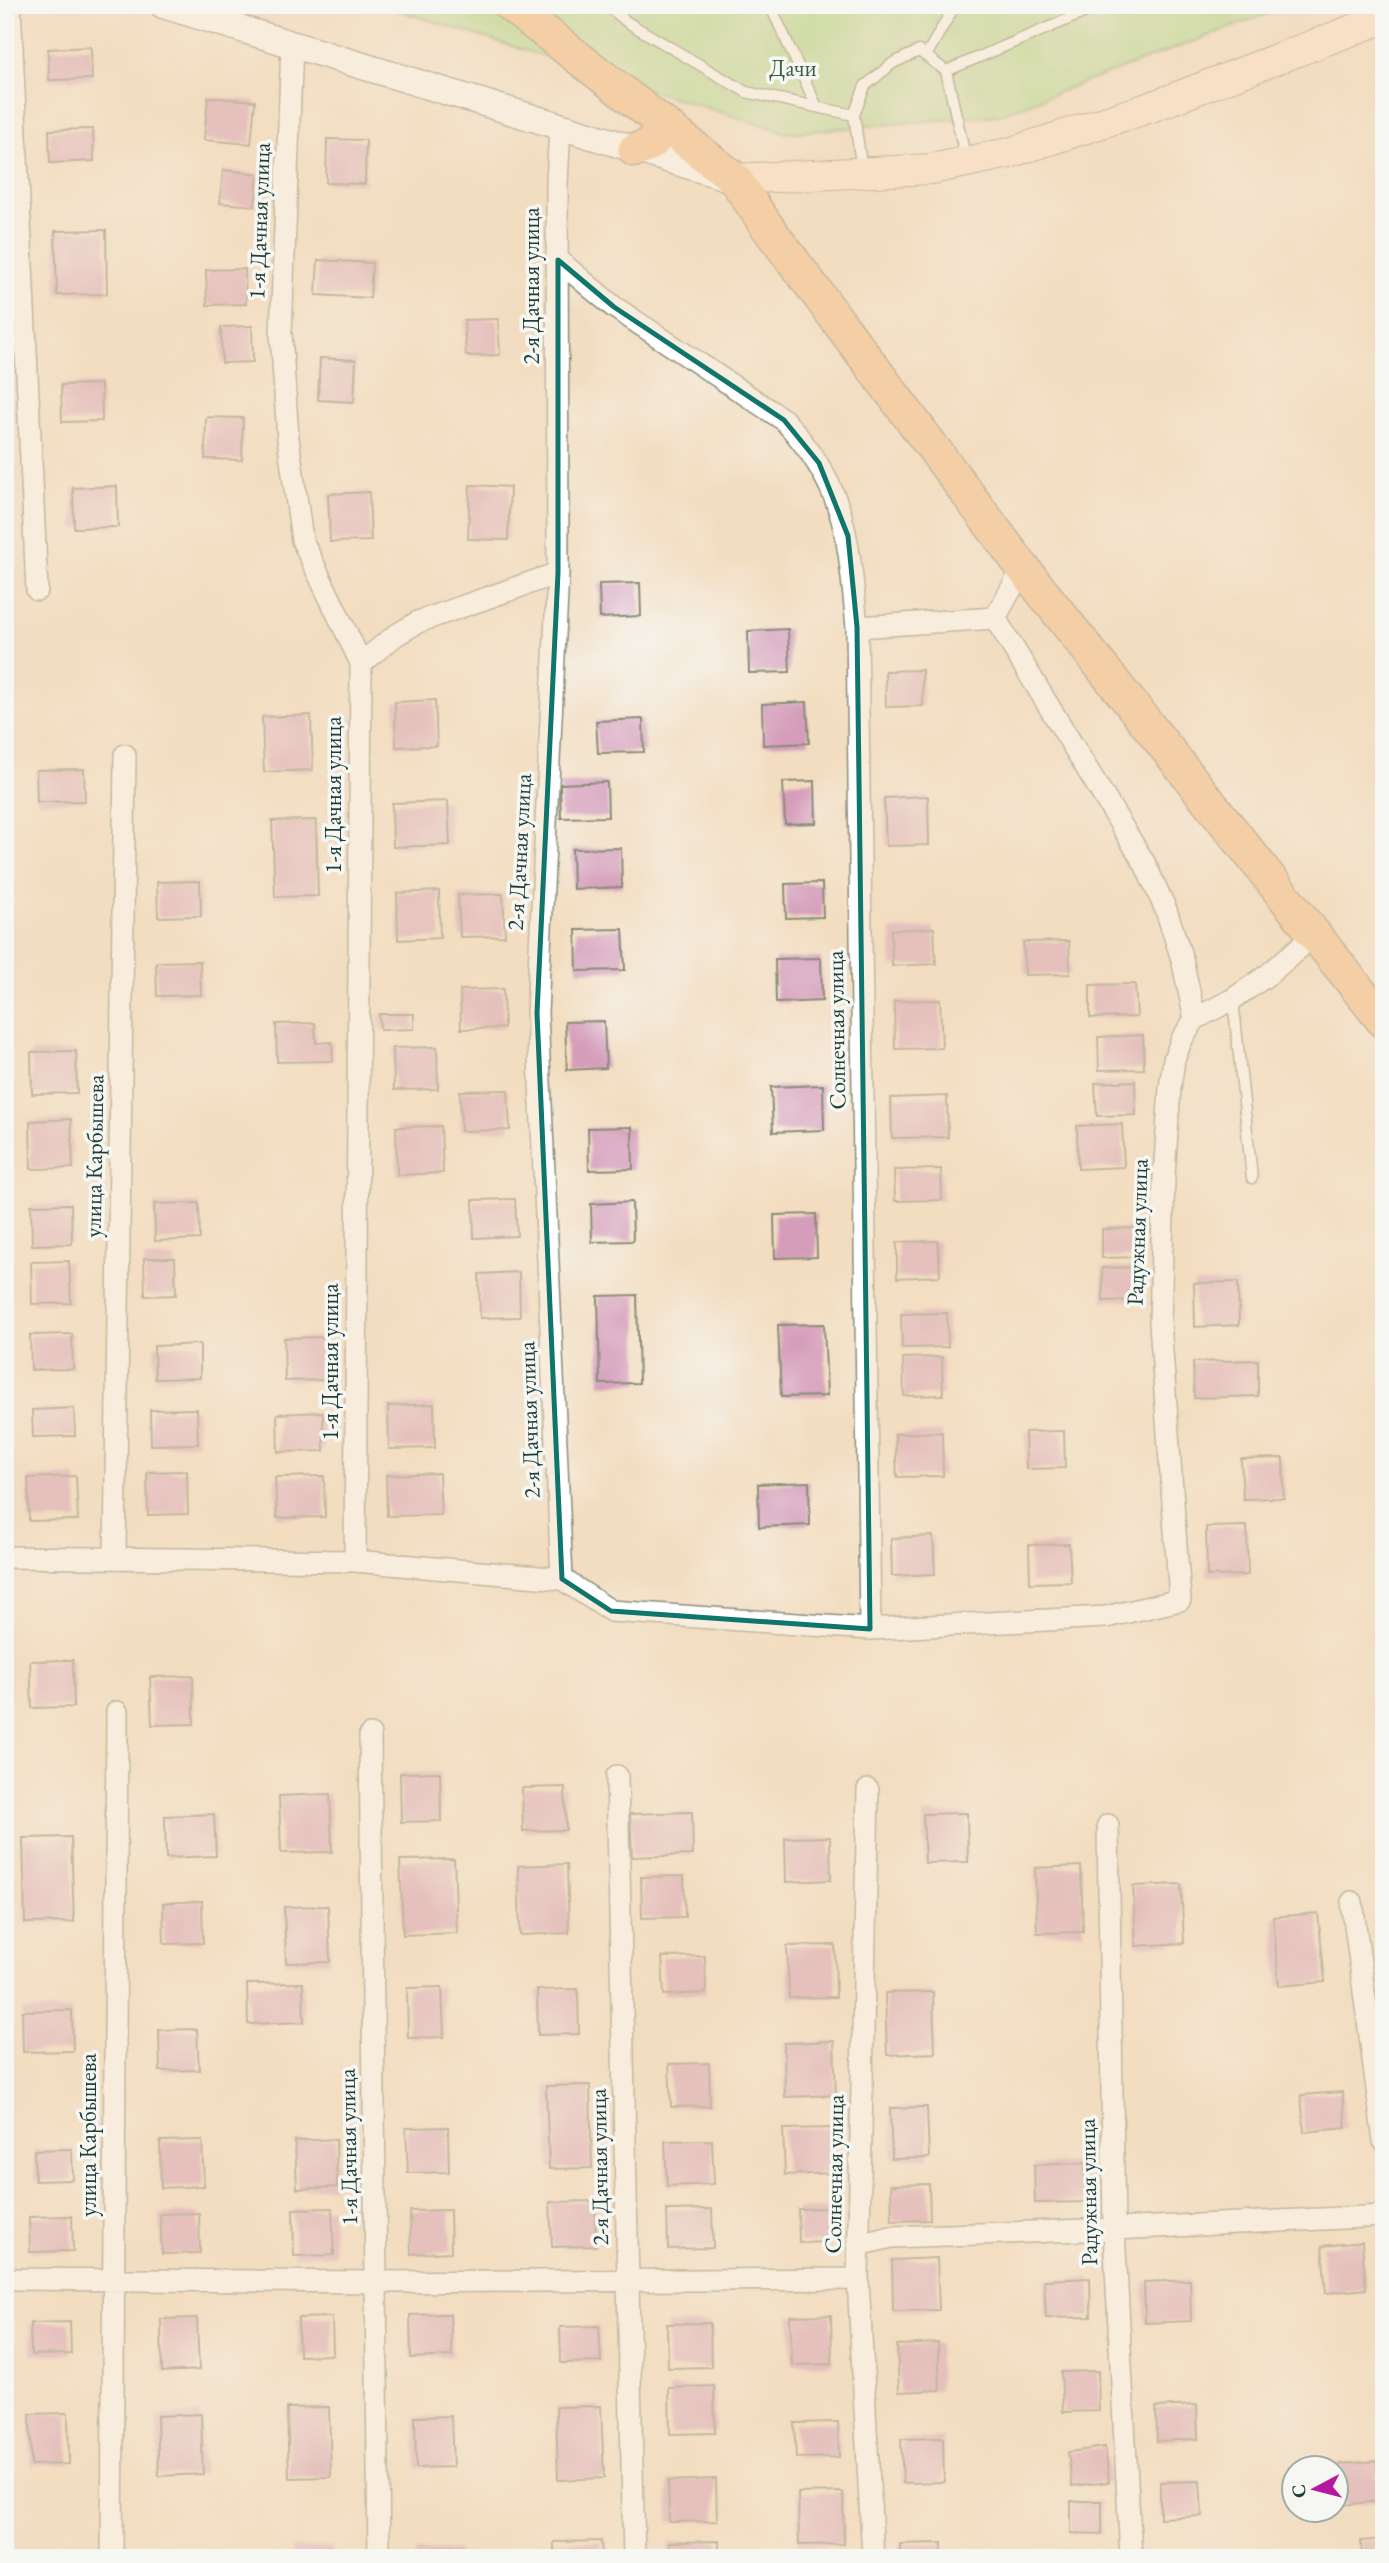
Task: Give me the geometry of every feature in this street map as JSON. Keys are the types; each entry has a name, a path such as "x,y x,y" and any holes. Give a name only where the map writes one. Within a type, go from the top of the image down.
{"main road":[{"path":"510,5 735,179 766,225 1023,568 1384,1022"},
{"path":"735,179 932,169 1009,153 1140,111 1384,18"},
{"path":"635,150 651,145 658,133 658,120"}],"street":[{"path":"10,5 37,590"},
{"path":"163,5 735,179"},
{"name":"1-я Дачная улица","path":"292,44 281,333 288,438 302,540 360,663 355,1561"},
{"name":"2-я Дачная улица","path":"560,126 557,183 558,573 537,1013 562,1579"},
{"name":"Солнечная улица","path":"558,260 614,307 784,420 819,463 834,491 848,536 857,627 870,1629"},
{"path":"995,618 1023,568"},
{"path":"360,663 418,622 558,573"},
{"path":"857,627 995,618"},
{"path":"995,618 1145,864 1166,910 1182,959 1195,1019 1233,999 1269,974 1315,934"},
{"name":"улица Карбышева","path":"116,1557 125,755"},
{"name":"Радужная улица","path":"870,1629 1106,1617 1180,1600 1160,1323 1164,1176 1170,1088 1174,1059 1182,1039 1195,1019"},
{"path":"5,1557 355,1561 562,1579 611,1611 870,1629"},
{"name":"улица Карбышева","path":"112,2558 117,1712"},
{"name":"1-я Дачная улица","path":"370,1735 379,2558"},
{"name":"2-я Дачная улица","path":"617,1776 634,2558"},
{"name":"Солнечная улица","path":"868,1790 858,2280 873,2558"},
{"name":"Радужная улица","path":"1108,1825 1114,2230 1131,2558"},
{"path":"1352,1902 1384,2141"},
{"path":"858,2245 891,2237 1114,2230 1384,2216"},
{"path":"5,2279 376,2282 858,2280"}],"lane":[{"path":"607,5 627,22 746,92 854,115"},
{"path":"770,5 817,107"},
{"path":"926,56 955,5"},
{"path":"946,71 1102,5"},
{"path":"862,172 854,115 865,86 893,62 919,51 946,71 966,162"},
{"path":"1233,999 1252,1178"}],"highlighted area":[{"path":"558,260 614,307 784,420 819,463 848,536 857,627 870,1629 611,1611 562,1579 537,1013 558,573"}],"green space":[{"name":"Дачи","path":"381,5 1291,5 998,115 787,133"}],"building":[{"path":"91,47 92,79 49,80 48,49"},
{"path":"208,97 255,101 251,144 204,140"},
{"path":"93,129 94,161 50,163 49,130"},
{"path":"327,139 366,140 365,184 326,183"},
{"path":"223,170 258,174 255,206 220,203"},
{"path":"106,230 107,294 57,295 55,231"},
{"path":"318,260 372,263 370,298 316,295"},
{"path":"245,269 246,304 207,305 206,270"},
{"path":"498,319 500,355 466,356 464,320"},
{"path":"252,326 253,362 222,363 221,327"},
{"path":"320,358 356,360 354,402 318,400"},
{"path":"101,384 102,421 62,422 61,385"},
{"path":"206,417 243,418 242,460 205,459"},
{"path":"470,485 510,487 508,540 468,539"},
{"path":"117,486 118,527 74,528 73,488"},
{"path":"369,492 371,541 330,542 328,494"},
{"path":"640,583 641,616 600,618 599,584"},
{"path":"788,629 790,672 749,673 748,631"},
{"path":"922,670 923,706 886,707 885,671"},
{"path":"435,700 437,746 396,747 395,702"},
{"path":"807,702 809,743 763,745 762,704"},
{"path":"311,715 313,770 264,772 262,717"},
{"path":"643,719 644,752 598,753 596,721"},
{"path":"84,769 85,801 37,802 36,770"},
{"path":"815,781 816,823 785,824 783,782"},
{"path":"607,782 608,817 561,818 560,784"},
{"path":"928,796 929,845 886,846 884,798"},
{"path":"448,801 450,845 393,847 392,803"},
{"path":"316,820 318,896 275,897 272,821"},
{"path":"621,848 622,887 573,889 572,849"},
{"path":"200,881 201,916 158,917 157,882"},
{"path":"822,883 823,917 786,918 785,884"},
{"path":"439,891 440,938 398,940 397,893"},
{"path":"503,894 505,936 460,937 458,895"},
{"path":"934,928 936,964 892,966 891,930"},
{"path":"623,929 625,970 577,971 576,930"},
{"path":"1069,941 1070,974 1025,975 1023,942"},
{"path":"821,958 822,1001 776,1003 775,959"},
{"path":"200,961 201,995 157,996 156,962"},
{"path":"1135,984 1137,1017 1090,1018 1090,985"},
{"path":"503,989 504,1028 461,1029 460,990"},
{"path":"940,1000 942,1048 895,1049 894,1001"},
{"path":"379,1014 414,1014 414,1029 380,1030"},
{"path":"604,1021 606,1068 567,1070 565,1022"},
{"path":"315,1023 316,1043 332,1042 333,1061 277,1062 276,1024"},
{"path":"1143,1035 1144,1069 1099,1070 1098,1037"},
{"path":"437,1047 438,1089 394,1090 393,1048"},
{"path":"76,1051 77,1093 32,1094 31,1052"},
{"path":"1135,1081 1136,1115 1097,1116 1095,1083"},
{"path":"823,1085 824,1130 773,1132 771,1087"},
{"path":"508,1090 510,1130 461,1131 460,1091"},
{"path":"947,1096 948,1137 892,1138 891,1098"},
{"path":"71,1119 73,1168 31,1169 30,1121"},
{"path":"1122,1124 1124,1167 1078,1169 1077,1126"},
{"path":"441,1126 443,1173 397,1175 396,1127"},
{"path":"632,1127 633,1169 589,1170 588,1128"},
{"path":"941,1169 942,1200 895,1201 894,1170"},
{"path":"515,1199 517,1236 474,1238 473,1200"},
{"path":"632,1202 633,1241 592,1242 591,1204"},
{"path":"199,1203 200,1239 155,1241 154,1204"},
{"path":"71,1204 72,1244 32,1245 31,1205"},
{"path":"816,1214 817,1257 775,1258 774,1215"},
{"path":"1140,1228 1141,1257 1102,1258 1102,1229"},
{"path":"938,1241 940,1276 897,1278 897,1242"},
{"path":"144,1258 175,1258 176,1295 145,1296"},
{"path":"69,1261 71,1303 32,1304 31,1262"},
{"path":"1141,1267 1142,1300 1103,1301 1102,1268"},
{"path":"519,1272 520,1317 480,1318 479,1274"},
{"path":"1238,1282 1239,1325 1195,1327 1194,1283"},
{"path":"637,1295 639,1383 600,1384 598,1296"},
{"path":"947,1313 948,1347 902,1348 901,1314"},
{"path":"824,1324 827,1396 781,1397 778,1325"},
{"path":"72,1334 73,1369 31,1370 30,1335"},
{"path":"324,1337 325,1380 285,1381 284,1338"},
{"path":"200,1344 200,1378 155,1379 154,1346"},
{"path":"942,1357 943,1395 904,1396 903,1358"},
{"path":"1258,1360 1258,1396 1194,1398 1193,1362"},
{"path":"434,1404 435,1448 389,1449 388,1406"},
{"path":"74,1408 75,1436 33,1437 32,1410"},
{"path":"197,1409 198,1444 151,1445 150,1410"},
{"path":"323,1412 324,1451 278,1452 277,1414"},
{"path":"1064,1431 1065,1468 1026,1469 1025,1432"},
{"path":"942,1432 943,1476 897,1477 895,1434"},
{"path":"1283,1458 1284,1498 1243,1499 1241,1459"},
{"path":"187,1471 188,1514 148,1515 147,1472"},
{"path":"439,1473 441,1515 387,1516 386,1475"},
{"path":"76,1476 78,1520 29,1521 28,1478"},
{"path":"324,1476 325,1517 277,1518 275,1477"},
{"path":"809,1482 810,1525 759,1527 758,1484"},
{"path":"1247,1526 1248,1575 1207,1576 1206,1527"},
{"path":"933,1536 935,1574 892,1576 891,1538"},
{"path":"1069,1544 1071,1582 1030,1583 1029,1545"},
{"path":"73,1660 74,1707 32,1708 30,1661"},
{"path":"193,1676 194,1724 152,1725 150,1677"},
{"path":"440,1772 441,1821 401,1822 400,1773"},
{"path":"565,1787 566,1830 523,1831 522,1788"},
{"path":"330,1794 332,1852 281,1853 279,1796"},
{"path":"692,1812 693,1855 632,1857 630,1814"},
{"path":"967,1813 968,1862 925,1863 923,1814"},
{"path":"214,1814 216,1856 166,1858 165,1816"},
{"path":"71,1837 74,1922 25,1923 23,1838"},
{"path":"830,1837 831,1880 786,1882 785,1838"},
{"path":"454,1859 457,1933 403,1935 400,1860"},
{"path":"567,1864 569,1933 520,1935 518,1866"},
{"path":"1081,1866 1083,1932 1037,1933 1035,1868"},
{"path":"684,1876 685,1917 642,1918 641,1877"},
{"path":"1181,1884 1184,1943 1136,1946 1133,1886"},
{"path":"202,1901 203,1943 164,1944 163,1903"},
{"path":"328,1906 330,1962 286,1963 284,1907"},
{"path":"1318,1913 1325,1982 1279,1986 1273,1917"},
{"path":"835,1945 836,1997 789,1998 787,1946"},
{"path":"705,1956 706,1993 664,1995 662,1957"},
{"path":"303,1983 304,2022 248,2024 247,1984"},
{"path":"442,1987 444,2037 408,2038 407,1988"},
{"path":"578,1989 579,2034 538,2035 537,1990"},
{"path":"933,1992 935,2053 887,2055 885,1993"},
{"path":"72,2010 73,2051 23,2052 22,2011"},
{"path":"197,2029 199,2070 160,2071 159,2030"},
{"path":"834,2041 836,2095 785,2097 784,2043"},
{"path":"709,2063 710,2106 671,2107 669,2064"},
{"path":"590,2085 592,2168 549,2169 546,2086"},
{"path":"1342,2092 1346,2128 1304,2132 1301,2095"},
{"path":"927,2107 929,2158 892,2159 890,2108"},
{"path":"448,2127 449,2172 408,2173 406,2128"},
{"path":"833,2128 835,2173 785,2175 783,2129"},
{"path":"336,2139 337,2187 297,2189 295,2141"},
{"path":"202,2140 204,2186 161,2188 160,2141"},
{"path":"712,2140 714,2184 667,2186 665,2141"},
{"path":"72,2149 73,2180 35,2181 34,2150"},
{"path":"1085,2163 1086,2202 1035,2203 1034,2165"},
{"path":"929,2184 930,2220 892,2221 891,2185"},
{"path":"595,2201 596,2246 552,2247 550,2202"},
{"path":"332,2208 334,2255 294,2256 293,2209"},
{"path":"829,2208 830,2242 799,2243 798,2209"},
{"path":"712,2209 713,2248 668,2249 667,2210"},
{"path":"450,2210 451,2252 411,2254 410,2211"},
{"path":"199,2213 200,2253 162,2254 160,2214"},
{"path":"72,2216 73,2251 30,2252 29,2217"},
{"path":"1362,2242 1366,2289 1326,2293 1322,2246"},
{"path":"937,2258 939,2310 893,2311 892,2260"},
{"path":"1090,2278 1091,2317 1046,2318 1044,2280"},
{"path":"1190,2280 1191,2321 1145,2323 1144,2282"},
{"path":"450,2314 452,2356 411,2358 410,2315"},
{"path":"831,2315 832,2364 792,2365 790,2316"},
{"path":"332,2317 333,2355 299,2356 298,2318"},
{"path":"197,2318 199,2370 162,2372 161,2319"},
{"path":"70,2322 71,2354 31,2355 30,2323"},
{"path":"710,2323 711,2367 668,2368 667,2324"},
{"path":"599,2326 601,2362 561,2363 560,2327"},
{"path":"938,2343 940,2390 899,2392 897,2345"},
{"path":"1098,2371 1099,2411 1063,2412 1061,2372"},
{"path":"714,2386 715,2433 670,2434 669,2388"},
{"path":"1197,2405 1198,2439 1157,2441 1156,2407"},
{"path":"601,2406 604,2478 558,2480 556,2407"},
{"path":"329,2407 331,2477 289,2478 287,2408"},
{"path":"68,2413 69,2464 31,2465 30,2414"},
{"path":"201,2414 203,2474 159,2476 157,2416"},
{"path":"451,2416 453,2467 416,2468 415,2417"},
{"path":"838,2422 839,2457 796,2458 794,2423"},
{"path":"943,2438 944,2482 903,2483 901,2439"},
{"path":"1105,2447 1109,2482 1072,2486 1068,2452"},
{"path":"1376,2461 1379,2501 1350,2504 1350,2463"},
{"path":"716,2479 717,2521 669,2522 668,2481"},
{"path":"1200,2481 1202,2516 1160,2518 1160,2482"},
{"path":"843,2492 844,2544 799,2545 798,2493"},
{"path":"1071,2501 1102,2501 1102,2534 1071,2533"},
{"path":"1384,2539 1384,2558 1362,2558 1361,2541"},
{"path":"601,2541 602,2558 554,2558 554,2542"},
{"path":"719,2541 719,2558 669,2558 669,2542"},
{"path":"942,2543 942,2558 900,2558 900,2544"},
{"path":"332,2547 332,2558 292,2558 292,2548"},
{"path":"458,2550 458,2558 416,2558 416,2551"}]}
